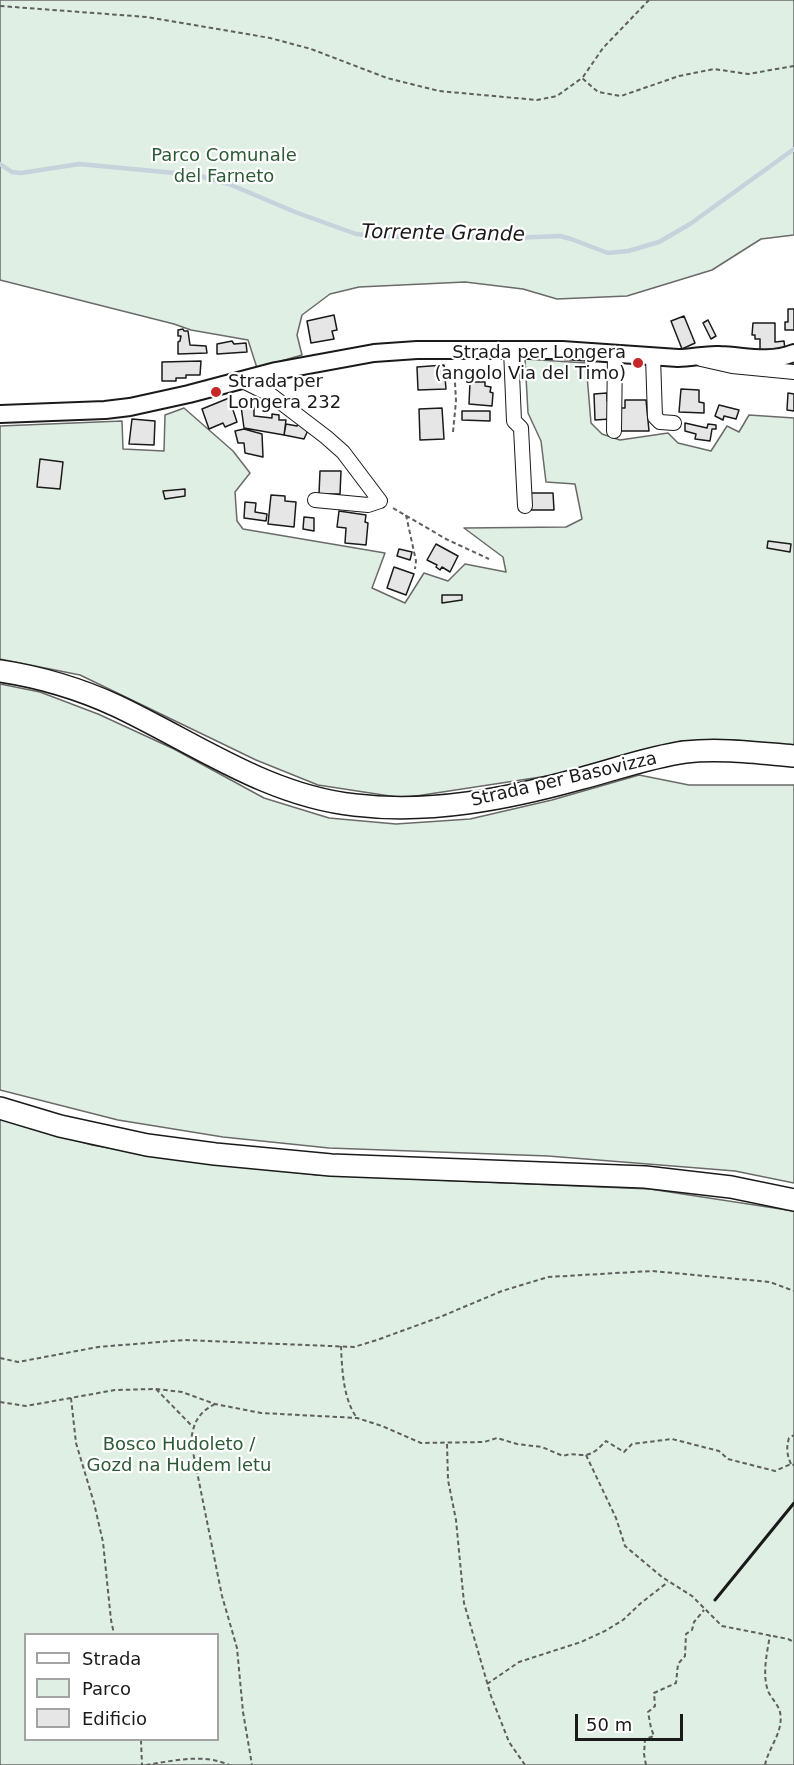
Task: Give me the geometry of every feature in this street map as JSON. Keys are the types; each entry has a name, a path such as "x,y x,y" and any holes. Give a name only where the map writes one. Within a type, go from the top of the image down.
{"main road":[{"name":"Strada per Basovizza","path":"0,671 40,679 91,695 117,706 256,778 321,800 355,806 395,808 484,801 530,792 683,752 704,750 794,756"},
{"path":"0,1108 60,1126 147,1145 226,1156 331,1166 645,1177 730,1187 794,1200"}],"street":[{"path":"0,414 130,407 276,371 374,353 417,350 562,350 653,357 695,358 717,355 771,359 794,353"},
{"path":"511,350 514,421 521,428 525,506"},
{"path":"614,431 615,353"},
{"path":"653,357 655,417 660,422 674,423"},
{"path":"695,358 732,366 794,372"},
{"path":"241,380 271,395 326,437 343,452 380,501 368,505 315,500"}],"path":[{"path":"0,6 147,17 270,38 311,49 387,78 439,90 537,100 557,96 582,78 603,48 649,0"},
{"path":"582,78 598,92 621,96 680,76 714,69 748,74 794,66"},
{"path":"453,432 456,401 454,350"},
{"path":"380,501 462,547 489,559"},
{"path":"406,515 417,561 416,569"},
{"path":"0,1358 18,1362 98,1347 184,1340 354,1347 440,1317 502,1291 548,1277 652,1271 770,1282 794,1291"},
{"path":"341,1346 342,1369 351,1409 357,1418"},
{"path":"156,1389 193,1427"},
{"path":"0,1402 26,1406 115,1390 156,1389 182,1392 215,1404 261,1413 357,1418 421,1443 484,1442 497,1438 517,1444 542,1447 563,1456 570,1453 586,1455 599,1449 606,1441 624,1452 632,1444 672,1439 719,1451 728,1459 775,1471 792,1465 786,1446 789,1438 794,1435"},
{"path":"71,1398 76,1443 103,1542 114,1633"},
{"path":"215,1404 204,1410 193,1427 191,1442 222,1596 237,1648 243,1712 252,1765"},
{"path":"447,1444 448,1480 456,1520 464,1603 476,1647 483,1663 487,1684 509,1742 525,1765"},
{"path":"586,1455 616,1518 625,1546 669,1582 692,1596 722,1626 794,1642"},
{"path":"487,1684 519,1662 581,1642 605,1631 669,1582"},
{"path":"646,1765 645,1739 654,1736 648,1712 655,1706 654,1693 676,1683 678,1664 685,1656 686,1634 692,1630 694,1622 705,1609"},
{"path":"765,1765 767,1754 780,1732 780,1711 768,1691 765,1661 770,1635"},
{"path":"141,1741 144,1765 200,1759 210,1759 229,1765"}],"green space":[{"name":"Parco Comunale del Farneto","path":"0,0 794,0 794,235 761,239 712,270 627,296 557,299 523,289 465,282 359,287 330,294 302,315 297,335 302,355 257,368 248,340 191,330 0,280"},
{"path":"525,359 586,363 591,423 602,434 620,440 668,433 678,443 711,451 727,426 739,432 749,415 794,418 794,746 735,740 681,741 567,773 403,798 318,785 256,760 80,675 0,659 0,426 122,421 123,449 164,451 165,415 184,408 233,451 250,473 235,492 237,521 243,529 385,553 372,588 405,603 424,573 448,581 465,564 506,572 503,557 464,528 566,527 582,519 575,484 546,482 541,441 528,413"},
{"path":"0,684 40,692 98,714 174,749 264,798 329,818 396,824 470,819 552,800 639,775 689,785 794,785 794,1183 735,1171 548,1156 329,1148 223,1137 118,1120 0,1090"},
{"name":"Bosco Hudoleto / Gozd na Hudem letu","path":"0,1119 92,1145 168,1158 318,1175 650,1189 794,1211 794,1765 0,1765"}],"building":[{"path":"788,309 794,309 794,330 785,330 785,322 788,322"},
{"path":"334,315 337,330 332,331 334,339 311,343 307,321"},
{"path":"684,316 695,343 682,349 671,321"},
{"path":"708,320 716,336 711,339 703,323"},
{"path":"753,323 775,323 775,342 784,341 785,350 760,351 760,339 755,339 755,335 752,335"},
{"path":"178,330 188,331 190,345 206,346 207,353 178,354 178,342 181,336 178,336"},
{"path":"232,341 234,344 246,343 247,352 217,354 217,344"},
{"path":"201,361 200,375 186,375 186,378 176,378 176,381 162,381 162,362"},
{"path":"444,365 446,389 418,390 417,367"},
{"path":"470,382 485,382 485,386 491,387 492,406 469,404"},
{"path":"681,389 699,390 699,402 704,403 704,413 679,412"},
{"path":"607,393 607,401 610,400 610,419 595,420 594,394"},
{"path":"788,393 794,394 794,411 787,410"},
{"path":"229,398 237,422 225,427 223,423 209,429 202,409"},
{"path":"625,400 646,400 649,431 621,431 621,408 625,408"},
{"path":"719,405 739,410 736,419 724,416 723,420 715,416"},
{"path":"241,406 254,407 254,416 272,418 272,414 279,415 279,420 286,420 284,435 244,428"},
{"path":"442,408 444,439 420,440 419,409"},
{"path":"462,411 490,411 490,421 462,420"},
{"path":"132,419 155,421 154,445 129,444"},
{"path":"299,422 310,426 304,439 284,435 286,424 297,426"},
{"path":"685,423 707,428 708,424 716,425 716,429 712,429 710,441 695,439 696,434 685,431"},
{"path":"244,429 262,434 263,457 245,453 244,443 238,443 235,431"},
{"path":"40,459 63,462 60,489 37,487"},
{"path":"320,471 341,471 340,494 319,494"},
{"path":"185,489 185,496 165,499 163,491"},
{"path":"529,493 553,493 554,510 530,510"},
{"path":"271,495 285,496 285,501 296,502 294,527 268,524"},
{"path":"245,502 256,503 255,512 267,514 266,521 244,518"},
{"path":"339,511 366,515 365,522 368,523 366,545 345,543 346,528 337,527"},
{"path":"304,517 314,518 314,531 303,529"},
{"path":"768,541 791,544 790,552 767,548"},
{"path":"436,544 458,556 450,572 442,567 440,570 436,567 437,565 427,560"},
{"path":"399,549 412,552 410,560 397,556"},
{"path":"394,567 414,574 406,595 387,588"},
{"path":"442,595 462,595 462,600 442,603"}],"waterway":[{"name":"Torrente Grande","path":"0,164 12,172 21,173 79,164 196,175 229,184 295,212 356,234 385,237 560,236 608,253 628,251 659,242 690,224 794,149"}],"wall":[{"path":"715,1600 794,1503"}],"place":[{"name":"Strada per Longera (angolo Via del Timo)","path":"638,363"},
{"name":"Strada per Longera 232","path":"216,392"}]}
